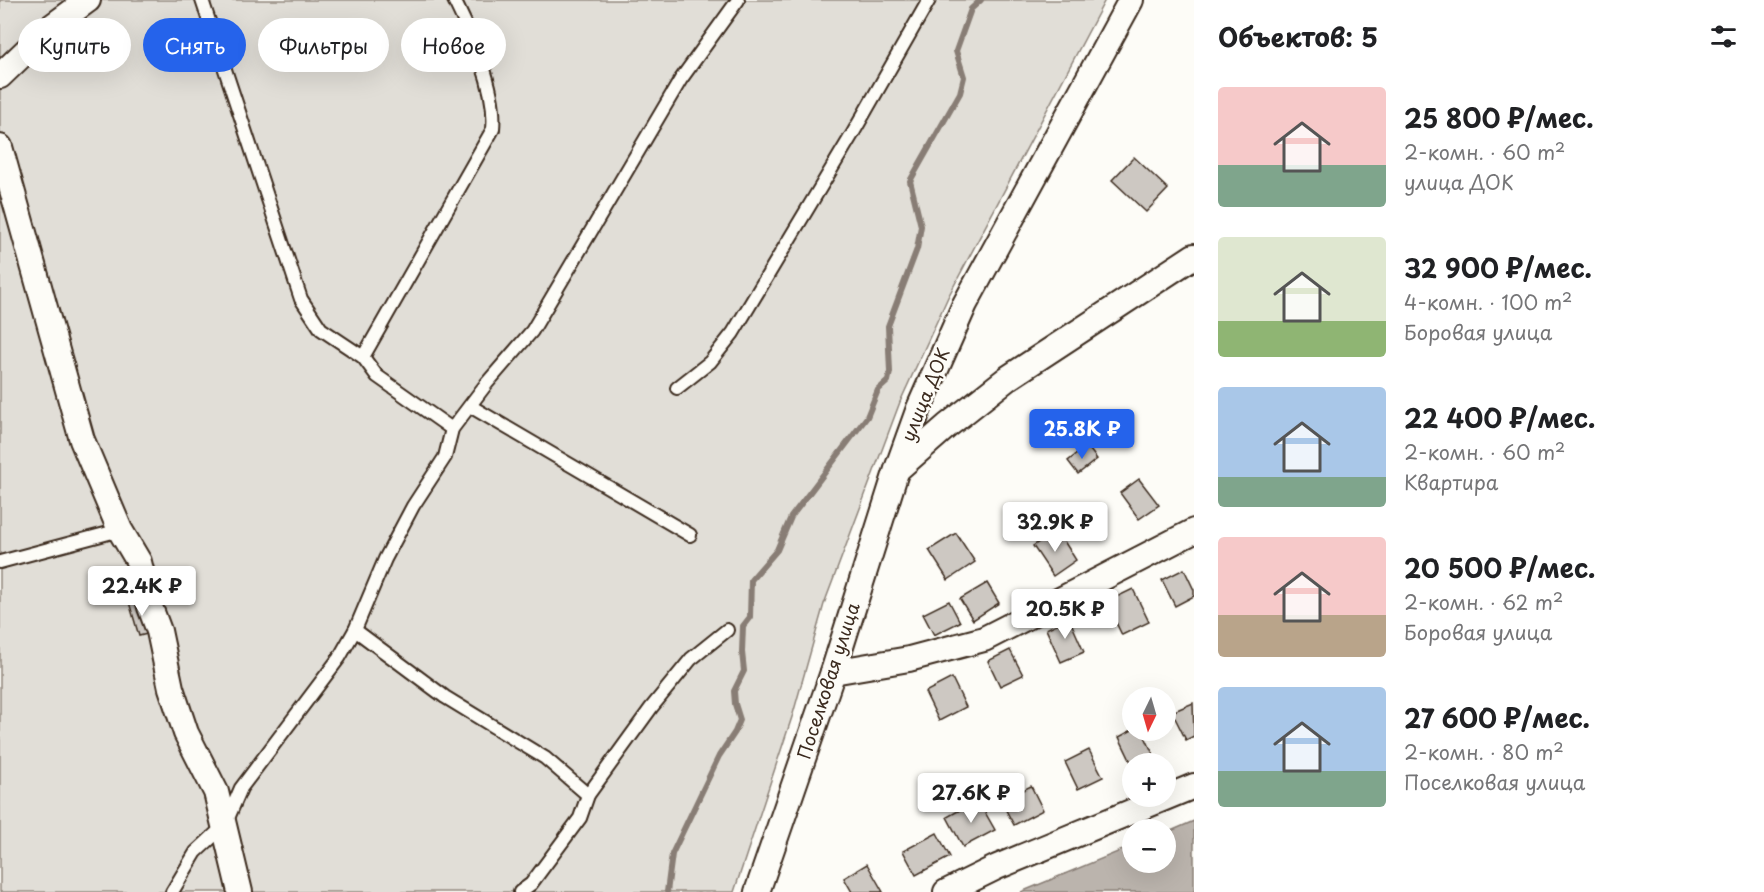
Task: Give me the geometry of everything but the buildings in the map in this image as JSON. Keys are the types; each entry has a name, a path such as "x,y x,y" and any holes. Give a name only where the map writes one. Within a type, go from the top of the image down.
{"street":[{"path":"0,76 51,27 88,0"},
{"name":"улица ДОК","path":"897,469 919,408 965,304 1131,0"},
{"path":"0,147 82,440 120,530 139,562 150,607 159,631 171,688 186,734 216,792 240,892"},
{"name":"улица ДОК","path":"897,469 1008,378 1194,256"},
{"name":"Поселковая улица","path":"758,892 833,672 897,469"},
{"path":"833,672 909,659 984,639 1193,534"},
{"path":"946,892 997,867 1194,786"}],"lane":[{"path":"202,0 301,298 321,329 363,357 377,376 452,429"},
{"path":"363,357 492,129 494,113 491,92 454,0"},
{"path":"172,892 196,852 225,825 241,788 339,658 355,630 386,559 413,507 445,457 452,429 532,331 681,80 738,0"},
{"path":"677,388 710,362 734,333 929,0"},
{"path":"470,406 690,535"},
{"path":"0,562 120,530"},
{"path":"355,630 445,698 545,758 588,795"},
{"path":"520,892 531,884 580,818 588,795 651,708 691,659 728,630"}],"shaded area":[{"path":"0,0 1105,0 948,297 900,402 824,604 793,714 734,892 0,892"},
{"path":"1194,821 1194,892 1021,892 1122,850 1122,873 1176,873 1176,829"}],"waterway":[{"path":"667,892 672,854 719,756 740,720 734,691 744,671 743,626 750,617 751,580 777,550 791,517 867,417 878,390 888,381 890,372 888,326 917,249 921,226 910,181 960,93 964,77 956,51 971,9 981,0"}]}
